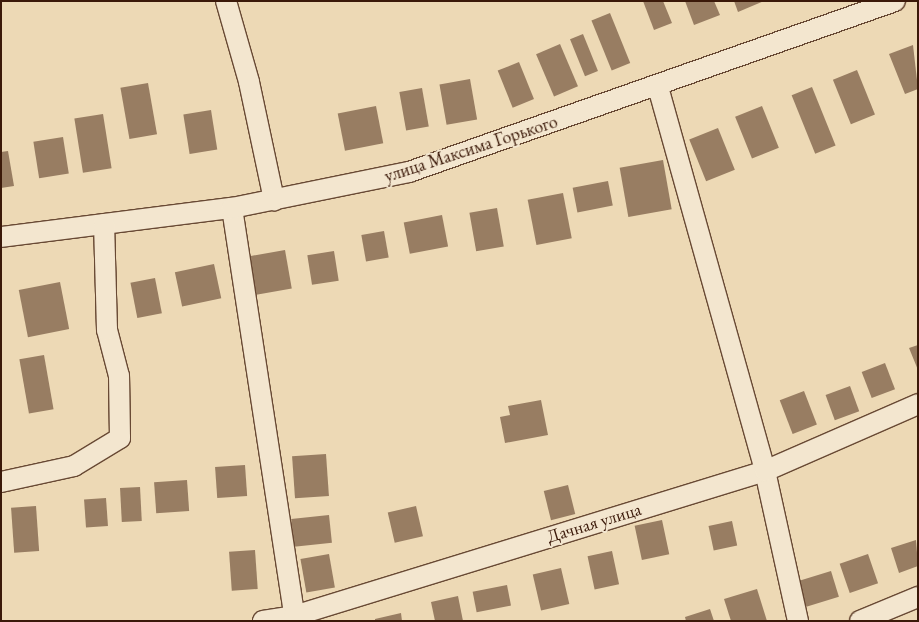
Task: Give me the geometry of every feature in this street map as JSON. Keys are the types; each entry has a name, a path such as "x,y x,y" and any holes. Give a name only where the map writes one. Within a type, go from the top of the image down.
{"street":[{"path":"226,1 274,200"},
{"name":"улица Максима Горького","path":"1,237 232,208 409,172 658,87 895,1"},
{"path":"658,87 765,471 798,621"},
{"path":"232,208 294,618"},
{"path":"1,482 74,466 120,438 119,376 107,330 104,224"},
{"name":"Дачная улица","path":"263,621 294,618 765,471 918,404"},
{"path":"860,621 918,597"}],"building":[{"path":"643,1 663,1 672,23 654,30"},
{"path":"685,1 714,1 720,15 694,25"},
{"path":"734,1 764,1 738,12"},
{"path":"610,13 630,63 612,71 591,20"},
{"path":"583,34 598,71 585,76 570,39"},
{"path":"560,44 578,86 554,97 536,54"},
{"path":"913,45 918,89 905,94 889,54"},
{"path":"519,62 534,99 513,108 498,71"},
{"path":"857,70 875,115 851,124 833,80"},
{"path":"470,79 477,119 447,125 439,84"},
{"path":"148,83 157,134 129,139 120,88"},
{"path":"812,87 836,145 815,154 792,95"},
{"path":"422,88 429,126 406,130 399,92"},
{"path":"376,106 383,143 345,151 338,113"},
{"path":"762,106 779,148 752,159 735,117"},
{"path":"211,110 217,150 190,154 183,114"},
{"path":"103,114 112,168 83,173 74,119"},
{"path":"718,128 735,170 706,181 689,140"},
{"path":"63,137 69,174 39,178 33,142"},
{"path":"8,151 14,186 1,188 1,152"},
{"path":"663,160 672,209 628,217 620,168"},
{"path":"608,181 613,206 577,212 573,188"},
{"path":"563,193 572,238 536,245 528,200"},
{"path":"497,208 504,246 476,251 469,213"},
{"path":"442,215 448,246 410,254 404,222"},
{"path":"384,231 389,258 366,262 361,235"},
{"path":"285,250 292,288 256,295 250,256"},
{"path":"334,251 339,281 312,285 307,255"},
{"path":"214,264 221,298 182,307 175,272"},
{"path":"155,278 162,313 137,318 130,283"},
{"path":"60,282 69,329 28,337 19,290"},
{"path":"918,345 918,370 909,348"},
{"path":"44,355 54,409 29,414 19,359"},
{"path":"885,363 895,389 872,398 862,372"},
{"path":"850,386 859,411 835,420 826,395"},
{"path":"804,391 817,425 793,434 780,400"},
{"path":"541,400 548,435 505,443 500,417 510,415 508,406"},
{"path":"326,454 329,496 295,498 292,456"},
{"path":"245,465 247,496 217,498 215,467"},
{"path":"187,480 189,511 156,513 154,482"},
{"path":"568,485 575,514 551,520 544,491"},
{"path":"140,487 142,521 122,522 120,488"},
{"path":"106,498 108,526 86,527 84,500"},
{"path":"36,506 39,551 14,553 11,508"},
{"path":"416,506 423,536 395,543 388,513"},
{"path":"329,515 332,543 294,547 291,519"},
{"path":"662,520 669,554 642,560 635,526"},
{"path":"732,521 737,545 714,550 709,526"},
{"path":"916,540 918,566 899,573 891,548"},
{"path":"255,550 258,589 232,591 229,552"},
{"path":"612,551 619,584 595,589 588,556"},
{"path":"329,554 335,587 306,593 300,559"},
{"path":"868,554 878,583 850,593 840,564"},
{"path":"561,568 569,604 541,611 533,575"},
{"path":"831,571 839,597 806,607 798,581"},
{"path":"507,585 511,606 477,612 473,592"},
{"path":"757,589 767,621 731,621 724,599"},
{"path":"458,596 463,621 435,621 431,602"},
{"path":"710,609 714,621 686,621 685,617"},
{"path":"401,613 402,621 375,621 375,619"}]}
